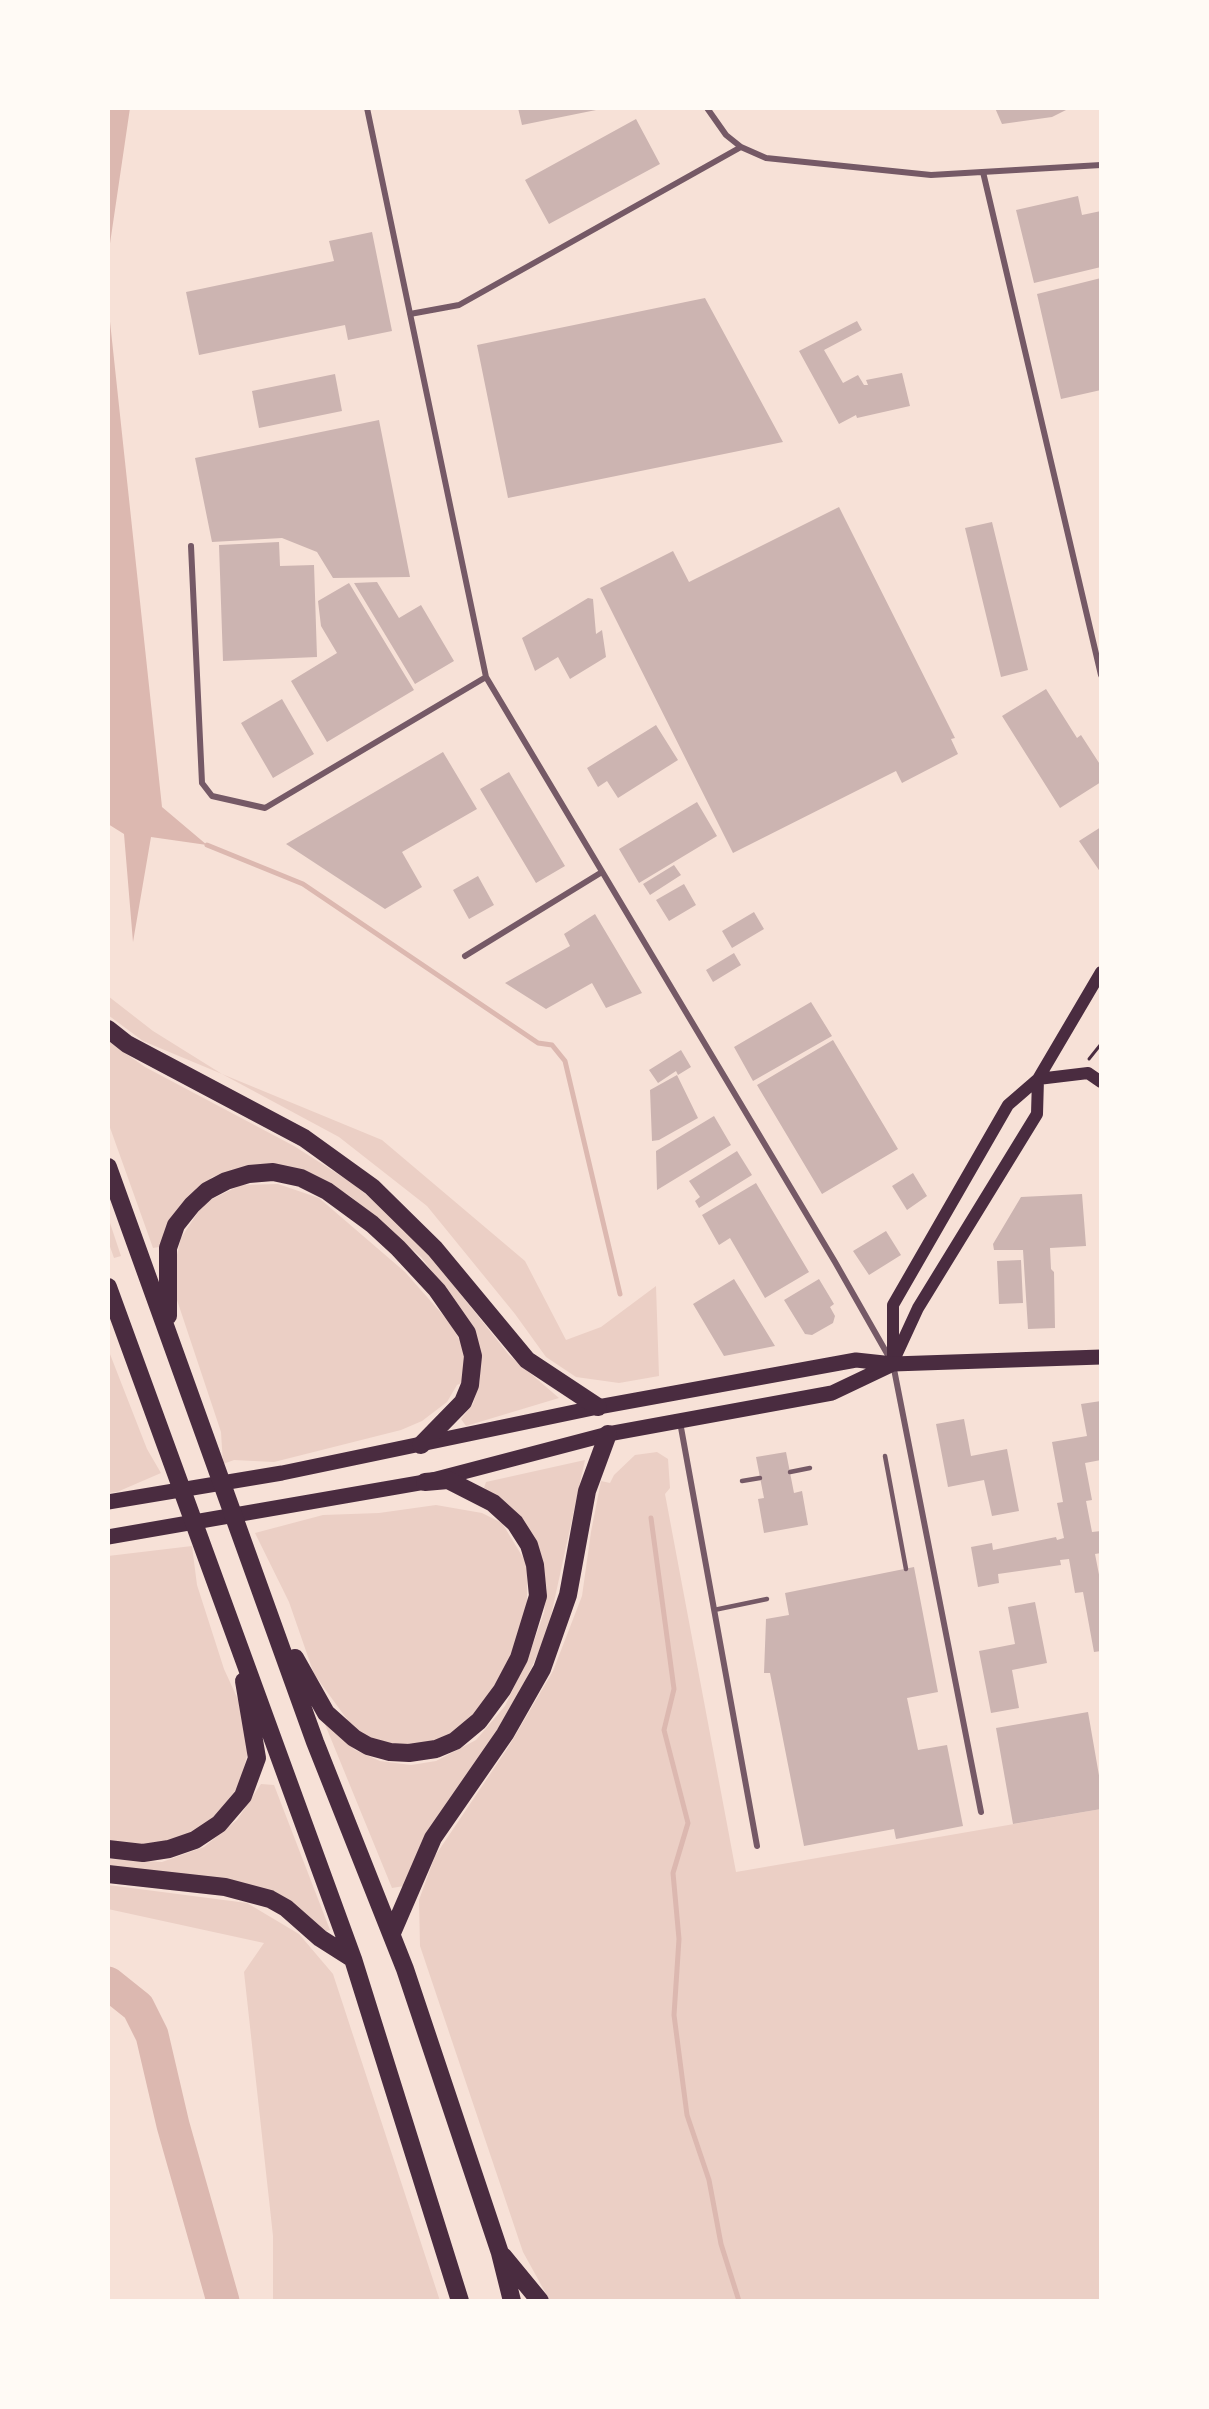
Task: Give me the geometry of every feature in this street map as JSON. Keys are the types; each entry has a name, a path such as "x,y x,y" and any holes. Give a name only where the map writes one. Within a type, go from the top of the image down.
{"highway":[{"path":"108,1029 127,1044 304,1138 372,1187 435,1249 527,1360 598,1407"},
{"path":"108,1167 315,1742 392,1933 500,2253 512,2301"},
{"path":"168,1330 168,1248 176,1225 192,1205 217,1186 249,1174 273,1172 301,1178 327,1191 372,1224 398,1248 437,1290 466,1333 473,1356 470,1385 463,1402 421,1445"},
{"path":"108,1287 353,1959 460,2301"},
{"path":"108,1317 134,1361"},
{"path":"392,1933 433,1838 505,1734 542,1669 568,1595 587,1491 608,1434"},
{"path":"271,1617 326,1713 368,1746 390,1752 409,1753 436,1749 455,1741 479,1721 502,1690 519,1658 538,1596 535,1564 529,1545 515,1523 493,1503 448,1480 425,1482"},
{"path":"108,1849 143,1853 170,1849 195,1840 219,1824 243,1796 257,1758 235,1632"},
{"path":"108,1874 225,1887 270,1899 286,1908 320,1938 353,1959"},
{"path":"500,2253 540,2301"}],"main road":[{"path":"893,1364 893,1305 1008,1105 1038,1079 1101,972"},
{"path":"1038,1079 1088,1073 1101,1082"},
{"path":"108,1537 425,1482 608,1434 832,1393 893,1364 918,1308 1037,1114 1038,1079"},
{"path":"114,1501 282,1473 598,1407 856,1360 893,1364 1101,1358"}],"street":[{"path":"367,108 486,677 893,1364 981,1812"},
{"path":"707,108 726,135 741,147 766,158 777,160 931,175 1101,165"},
{"path":"410,314 459,305 741,147"},
{"path":"983,172 1101,675"},
{"path":"191,546 202,783 212,796 265,808 486,677"},
{"path":"465,956 602,872"},
{"path":"680,1422 757,1846"}],"lane":[{"path":"885,1456 906,1569"},
{"path":"790,1472 810,1468"},
{"path":"742,1481 760,1478"},
{"path":"714,1610 767,1599"}],"path":[{"path":"1084,1065 1101,1044"}],"shaded area":[{"path":"108,108 130,108 108,257"},
{"path":"108,303 162,807 207,845 151,837 133,942 124,834 108,824"},
{"path":"108,996 153,1031 222,1074 143,1041 108,1015"},
{"path":"108,1041 145,1067 294,1146 352,1183 386,1211 428,1253 509,1355 559,1398 466,1426 461,1419 473,1404 480,1380 480,1353 453,1299 421,1257 350,1196 295,1168 248,1167 212,1177 184,1205 159,1247 153,1248 108,1122"},
{"path":"222,1074 382,1140 525,1261 566,1340 601,1327 656,1286 659,1376 619,1383 576,1377 546,1357 515,1314 427,1206 339,1137"},
{"path":"278,1184 319,1198 405,1272 450,1323 464,1348 464,1382 457,1385 447,1402 422,1421 401,1430 274,1462 234,1460 223,1464 221,1432 177,1300 172,1276 181,1238 204,1203 241,1185"},
{"path":"108,1217 121,1256 114,1258 108,1241"},
{"path":"108,1349 147,1449 161,1473 117,1492 108,1493"},
{"path":"657,1452 668,1459 670,1488 665,1494 736,1872 1101,1809 1101,2301 550,2301 523,2252 420,1946 419,1900 435,1856 509,1746 553,1671 582,1596 601,1481 610,1483 614,1475 635,1455"},
{"path":"585,1460 547,1634 523,1686 404,1886 392,1888 322,1717 355,1750 380,1761 411,1765 436,1761 476,1740 505,1706 529,1655 544,1613 547,1589 542,1563 513,1514 484,1488 486,1482"},
{"path":"436,1505 482,1513 502,1523 527,1564 527,1611 508,1662 474,1719 435,1744 385,1746 357,1733 314,1674 289,1602 255,1533 323,1515 379,1513"},
{"path":"192,1546 197,1585 224,1669 246,1717 249,1748 239,1786 203,1831 148,1847 108,1842 108,1556"},
{"path":"261,1784 274,1785 330,1930 323,1932 297,1907 108,1868 108,1859 162,1862 204,1847 237,1820"},
{"path":"108,1885 247,1903 299,1934 333,1974 440,2301 273,2301 273,2236 244,1972 264,1943 108,1909"}],"building":[{"path":"518,108 601,108 601,109 522,125"},
{"path":"995,108 1070,108 1052,117 1002,124"},
{"path":"636,119 660,164 549,224 525,180"},
{"path":"1078,196 1082,215 1101,211 1101,267 1034,283 1016,210"},
{"path":"372,232 392,331 348,340 345,325 199,355 186,292 334,261 329,241"},
{"path":"1101,278 1101,390 1061,399 1037,294"},
{"path":"705,298 783,442 508,498 477,345"},
{"path":"857,321 862,330 824,350 843,383 858,375 864,385 868,385 866,380 902,373 910,406 857,418 856,415 839,424 799,351"},
{"path":"335,374 342,411 259,428 252,391"},
{"path":"379,420 410,577 333,578 317,552 282,538 212,542 195,458"},
{"path":"839,507 955,738 951,739 958,754 902,783 896,771 733,853 600,588 673,551 689,582"},
{"path":"992,522 1028,670 1001,677 965,528"},
{"path":"279,542 280,566 314,565 317,657 223,661 219,545"},
{"path":"377,582 399,618 421,605 454,661 415,684 354,583"},
{"path":"349,583 414,690 327,742 291,681 337,653 321,626 318,601"},
{"path":"588,598 593,599 596,634 602,630 606,657 570,679 558,657 535,671 522,638"},
{"path":"1046,689 1077,738 1081,735 1101,766 1101,782 1060,808 1002,716"},
{"path":"282,699 314,754 273,778 241,723"},
{"path":"656,725 678,760 618,798 607,781 598,787 587,768"},
{"path":"443,752 477,809 402,852 422,887 385,909 286,844"},
{"path":"509,772 565,866 536,883 480,789"},
{"path":"697,802 717,836 639,883 619,849"},
{"path":"1101,827 1101,873 1079,841"},
{"path":"674,865 681,875 650,895 643,884"},
{"path":"478,876 494,905 469,919 453,890"},
{"path":"684,884 696,905 669,921 656,900"},
{"path":"754,912 764,929 732,948 722,931"},
{"path":"595,914 642,993 606,1008 592,983 546,1009 505,983 570,946 564,934"},
{"path":"734,953 741,965 713,982 706,970"},
{"path":"811,1002 832,1036 753,1081 734,1047"},
{"path":"833,1040 898,1149 822,1194 757,1085"},
{"path":"681,1050 691,1067 678,1075 676,1071 658,1083 649,1070"},
{"path":"677,1075 698,1118 659,1140 652,1141 650,1090"},
{"path":"714,1116 731,1145 657,1190 656,1151"},
{"path":"737,1151 752,1175 699,1208 695,1201 700,1197 689,1181"},
{"path":"913,1173 927,1196 907,1210 892,1186"},
{"path":"756,1183 809,1272 765,1298 730,1238 719,1245 702,1215"},
{"path":"1082,1194 1086,1246 1050,1248 1051,1269 1054,1272 1055,1328 1028,1329 1023,1250 994,1250 993,1244 1021,1197"},
{"path":"886,1231 901,1255 869,1275 853,1251"},
{"path":"1021,1260 1023,1303 999,1304 997,1261"},
{"path":"734,1279 775,1346 724,1356 693,1304"},
{"path":"819,1279 834,1304 830,1307 835,1316 833,1323 812,1335 805,1334 784,1300"},
{"path":"1101,1401 1101,1460 1085,1463 1092,1500 1086,1501 1092,1532 1101,1531 1101,1553 1095,1554 1101,1585 1101,1651 1094,1652 1083,1592 1075,1593 1069,1559 1060,1560 1061,1565 998,1574 999,1583 978,1587 971,1547 992,1543 993,1550 1056,1537 1057,1540 1064,1538 1057,1503 1063,1502 1052,1442 1087,1436 1081,1404"},
{"path":"964,1419 971,1456 1007,1449 1019,1511 992,1516 984,1480 948,1487 936,1424"},
{"path":"786,1452 794,1493 802,1491 808,1525 764,1533 758,1499 764,1498 756,1457"},
{"path":"914,1567 938,1692 907,1698 918,1750 947,1745 963,1826 896,1839 894,1829 804,1846 770,1673 764,1673 766,1619 789,1615 785,1593"},
{"path":"1035,1602 1047,1663 1012,1670 1019,1708 991,1713 979,1651 1015,1644 1008,1607"},
{"path":"1088,1712 1101,1787 1101,1809 1013,1824 996,1728"}],"waterway":[{"path":"207,845 303,884 538,1043 552,1045 565,1061 620,1294"},
{"path":"651,1518 674,1689 664,1730 688,1823 673,1873 679,1939 674,2015 687,2115 709,2180 721,2244 739,2301"},
{"path":"108,1983 138,2007 152,2035 173,2125 223,2301"}]}
